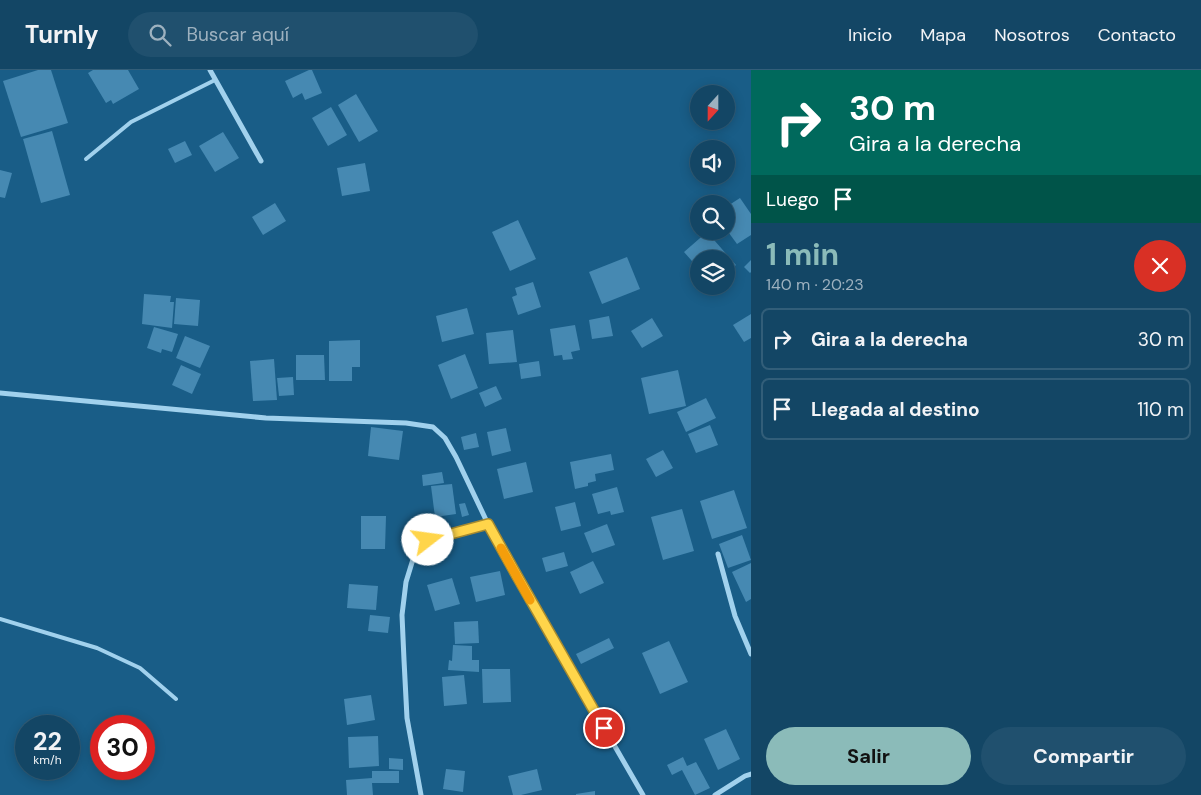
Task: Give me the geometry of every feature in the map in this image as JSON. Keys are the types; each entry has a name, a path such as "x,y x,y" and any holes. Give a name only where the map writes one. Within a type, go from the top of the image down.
{"street":[{"path":"210,70 261,161"},
{"path":"0,393 266,418 406,423 433,427 446,438 488,524 643,795"},
{"path":"421,795 408,718 404,670 402,615 406,582 414,556 428,540 488,524"},
{"path":"718,554 735,616 751,654"},
{"path":"715,795 744,776 751,774"}],"lane":[{"path":"86,160 131,122 215,80"},
{"path":"0,619 97,648 140,668 176,699"}],"building":[{"path":"38,70 51,70 68,123 21,137 3,81"},
{"path":"93,70 128,70 139,89 113,104 111,100 106,103 88,73"},
{"path":"312,70 322,93 305,100 302,93 293,98 285,81"},
{"path":"356,94 378,131 359,142 338,105"},
{"path":"331,107 347,135 328,146 312,118"},
{"path":"52,131 70,195 41,203 23,139"},
{"path":"223,132 239,158 215,172 199,146"},
{"path":"185,141 192,155 175,163 168,149"},
{"path":"365,163 370,191 342,196 337,168"},
{"path":"0,170 12,173 5,198 0,197"},
{"path":"740,198 751,214 751,235 737,244 734,240 735,201"},
{"path":"275,203 286,221 263,235 252,217"},
{"path":"518,220 536,259 510,271 492,232"},
{"path":"698,240 714,240 723,250 690,250 690,259 684,252"},
{"path":"627,257 640,289 602,304 589,272"},
{"path":"751,260 751,272 750,273 744,267"},
{"path":"533,282 541,307 518,315 512,297 517,295 515,288"},
{"path":"144,294 171,296 170,302 174,302 172,328 142,324"},
{"path":"176,298 200,300 198,326 174,324"},
{"path":"467,308 474,334 442,342 436,316"},
{"path":"751,314 751,338 744,342 733,325"},
{"path":"609,316 613,336 592,339 589,320"},
{"path":"652,318 663,336 642,348 631,331"},
{"path":"575,325 580,350 571,352 573,359 563,360 562,355 554,356 550,329"},
{"path":"154,327 178,334 172,352 162,349 161,353 147,348"},
{"path":"513,330 517,362 489,364 486,333"},
{"path":"185,336 210,346 200,368 176,358"},
{"path":"360,340 360,367 352,367 352,381 329,381 329,341"},
{"path":"465,354 478,388 451,399 438,365"},
{"path":"296,355 324,355 325,380 296,380"},
{"path":"274,359 277,400 253,401 250,361"},
{"path":"539,361 541,376 521,379 519,364"},
{"path":"181,365 201,374 192,394 172,385"},
{"path":"678,370 686,406 649,414 641,378"},
{"path":"293,377 294,395 279,396 277,378"},
{"path":"496,386 502,399 485,407 479,393"},
{"path":"706,398 716,418 686,432 677,412"},
{"path":"710,425 718,445 696,453 688,434"},
{"path":"371,427 403,431 399,460 368,456"},
{"path":"506,428 511,451 492,456 487,432"},
{"path":"476,433 479,447 464,450 461,437"},
{"path":"663,450 673,468 656,477 646,459"},
{"path":"611,454 614,470 595,474 596,481 588,483 588,486 575,489 570,462"},
{"path":"526,462 533,492 504,499 497,469"},
{"path":"442,472 444,483 423,486 422,475"},
{"path":"452,484 456,514 435,517 431,486"},
{"path":"617,487 624,512 611,515 610,511 598,514 592,494"},
{"path":"734,490 747,528 712,539 700,501"},
{"path":"575,502 581,526 561,531 555,507"},
{"path":"465,503 469,515 462,517 459,504"},
{"path":"682,509 694,551 663,560 651,517"},
{"path":"361,516 386,516 385,549 361,549"},
{"path":"607,524 615,545 592,553 584,533"},
{"path":"742,535 751,560 728,568 719,544"},
{"path":"564,552 568,566 546,572 542,558"},
{"path":"593,561 604,583 580,594 570,572"},
{"path":"751,563 751,599 746,602 732,572"},
{"path":"500,571 505,595 476,602 470,577"},
{"path":"452,578 460,604 435,611 427,585"},
{"path":"349,584 378,586 376,610 347,608"},
{"path":"370,615 390,617 388,633 368,631"},
{"path":"478,621 479,643 455,644 454,622"},
{"path":"609,638 614,648 581,664 576,654"},
{"path":"669,641 688,682 660,694 642,653"},
{"path":"453,645 472,646 472,660 479,660 479,672 448,670 449,660 452,661"},
{"path":"482,669 510,669 511,702 483,703"},
{"path":"464,675 467,704 444,706 442,677"},
{"path":"371,695 375,720 347,725 344,699"},
{"path":"726,729 740,759 718,770 704,739"},
{"path":"378,736 379,766 349,768 348,737"},
{"path":"683,757 687,766 696,762 710,788 695,795 682,770 672,775 667,765"},
{"path":"389,758 403,759 403,770 389,769"},
{"path":"446,769 465,771 463,792 443,789"},
{"path":"537,769 542,790 513,795 508,776"},
{"path":"372,771 399,771 399,783 372,783 373,795 347,795 346,780 372,778"},
{"path":"595,791 595,795 576,795 576,794"}],"slow traffic":[{"path":"501,548 530,600"}],"route":[{"path":"428,540 488,524 604,728"}]}
